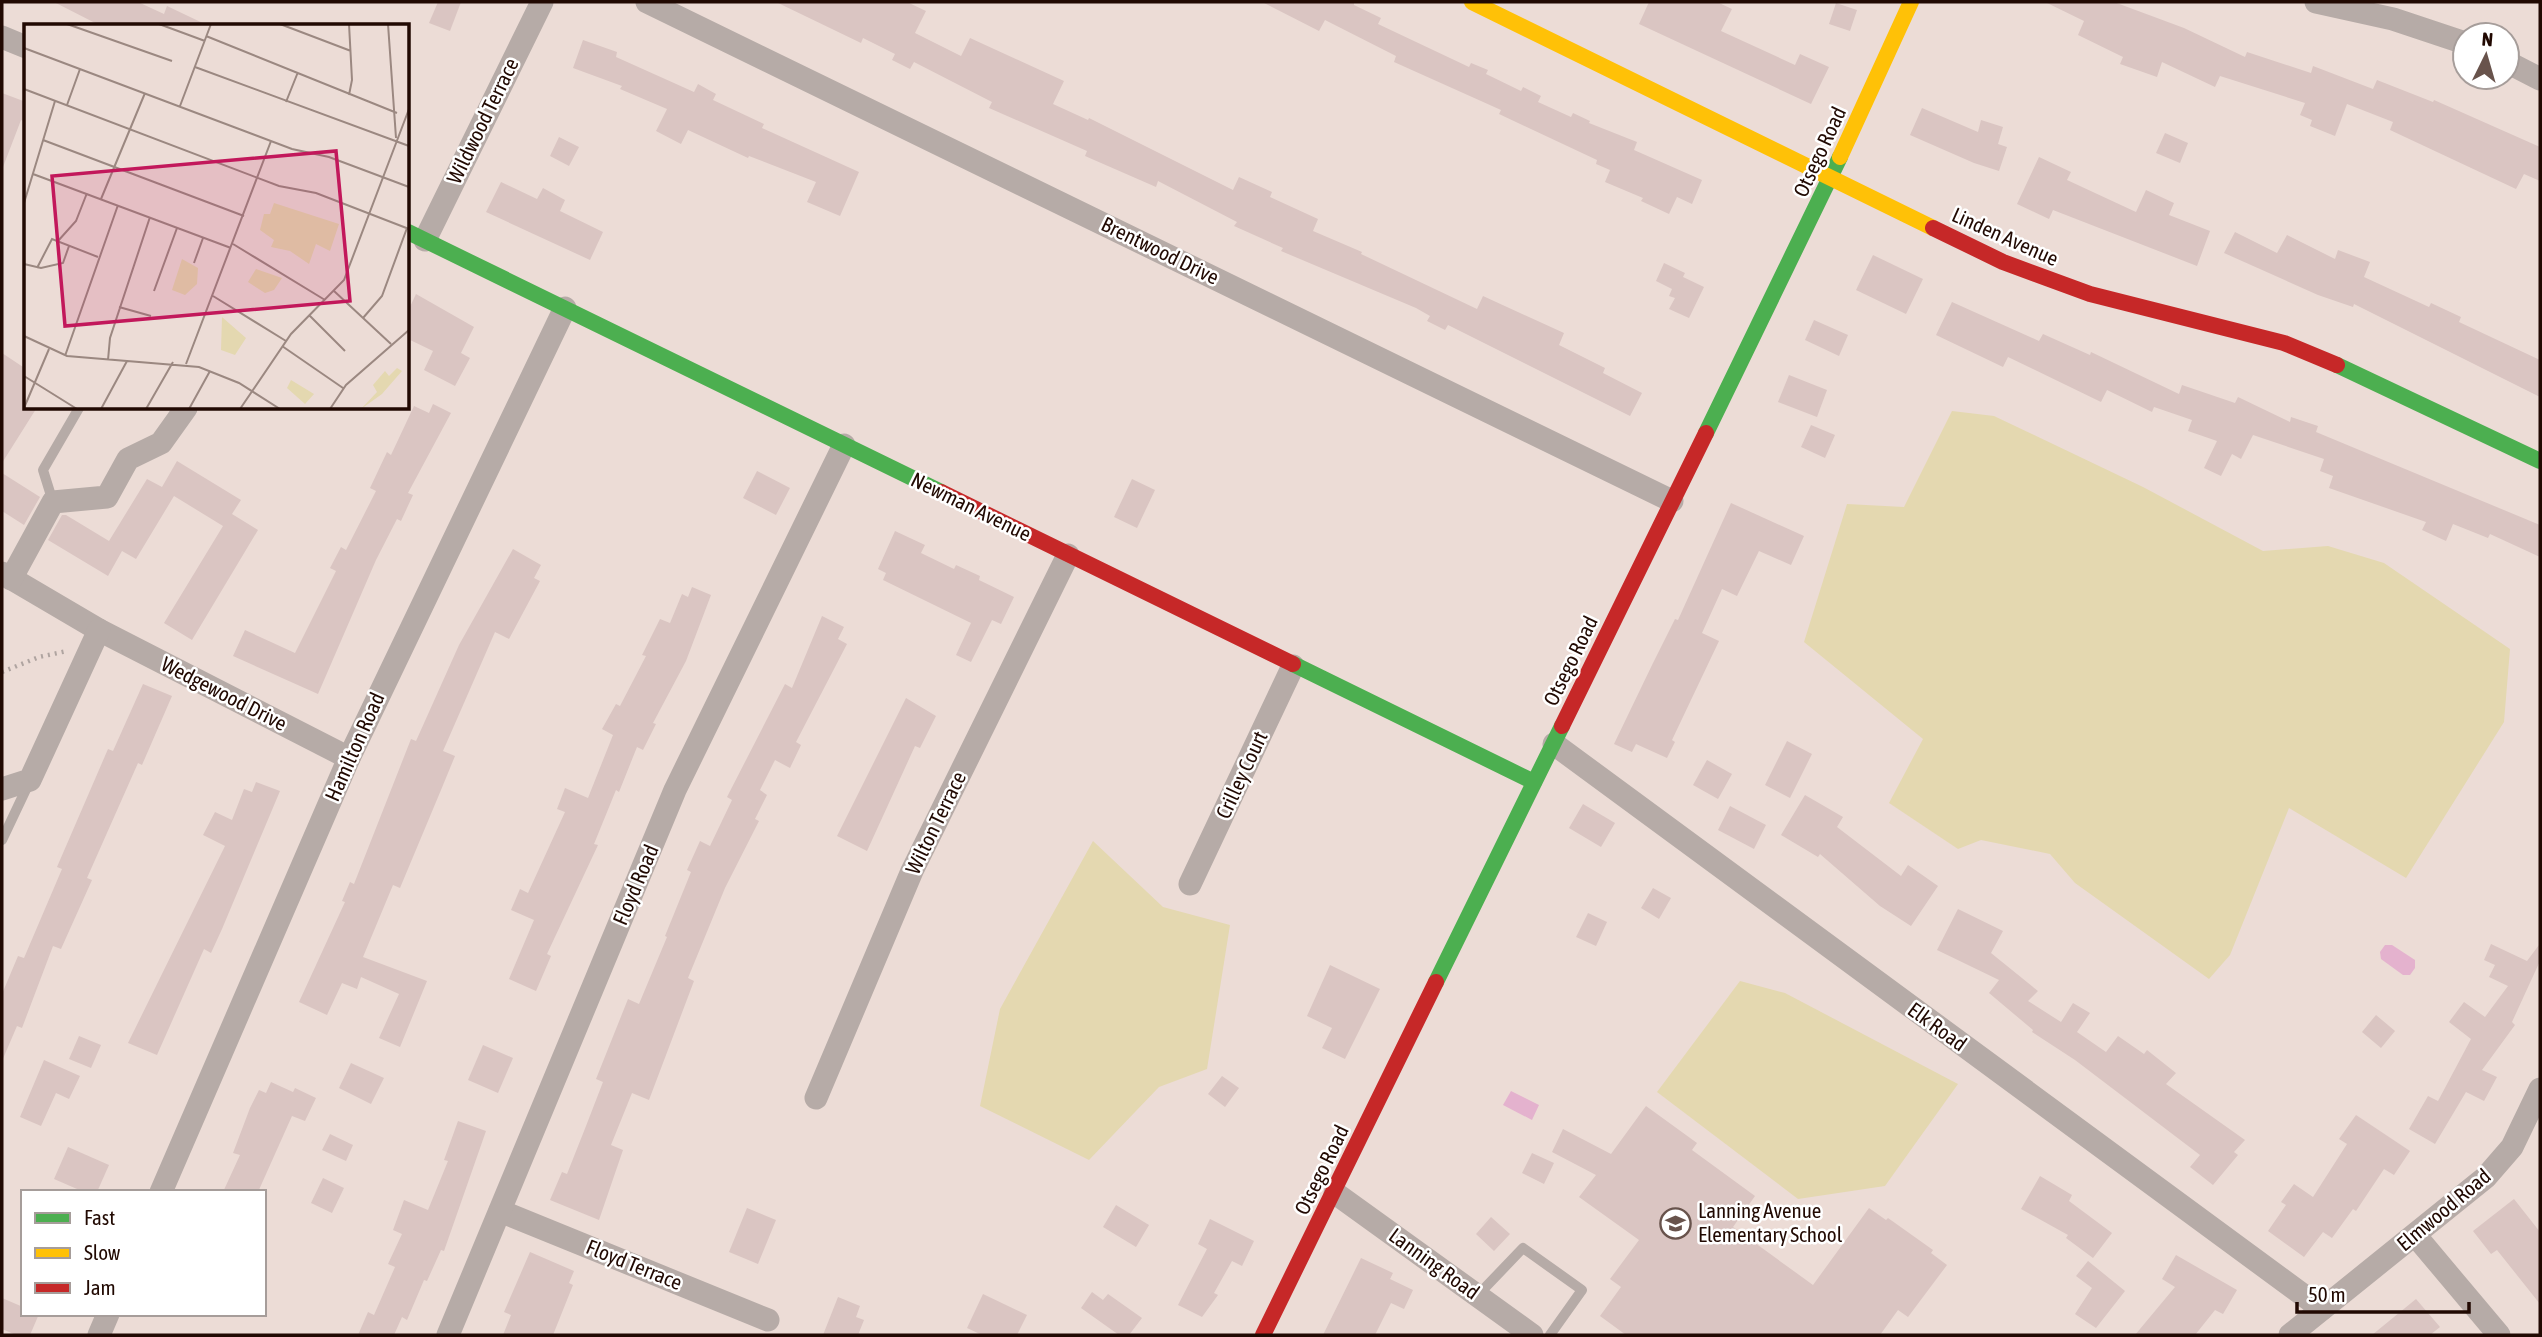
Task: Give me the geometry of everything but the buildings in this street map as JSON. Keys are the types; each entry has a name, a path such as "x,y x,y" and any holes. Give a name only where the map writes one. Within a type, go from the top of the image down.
{"street":[{"name":"Wildwood Terrace","path":"416,236 542,2"},
{"name":"Brentwood Drive","path":"647,2 1672,501"},
{"name":"Linden Avenue","path":"1472,2 2003,262 2046,279 2137,307 2235,329 2326,359 2540,461"},
{"name":"Otsego Road","path":"1263,1335 1832,177 1910,2"},
{"path":"2316,2 2393,19 2451,38"},
{"path":"2,37 24,46"},
{"path":"2521,69 2540,79"},
{"name":"Newman Avenue","path":"416,236 1534,782"},
{"name":"Hamilton Road","path":"162,1190 349,758 565,308"},
{"path":"7,576 53,502 107,497 128,459 161,443 185,410"},
{"name":"Floyd Road","path":"448,1335 675,790 844,445"},
{"name":"Wilton Terrace","path":"816,1098 912,871 1068,555"},
{"name":"Wedgewood Drive","path":"7,576 94,640 349,758"},
{"path":"2,789 30,780 94,640"},
{"name":"Crilley Court","path":"1190,884 1293,666"},
{"name":"Elk Road","path":"1554,744 2322,1309"},
{"name":"Elmwood Road","path":"2290,1335 2415,1235 2499,1163 2511,1147 2540,1089"},
{"name":"Lanning Road","path":"1335,1192 1532,1335"},
{"name":"Floyd Terrace","path":"500,1211 768,1320"},
{"path":"2415,1235 2499,1335"},
{"path":"99,1335 107,1316"}],"lane":[{"path":"53,502 43,470 78,410"},
{"path":"2,840 30,780"},
{"path":"1478,1296 1523,1248 1582,1290 1550,1335"}],"path":[{"path":"2,672 94,640"}],"shaded area":[{"path":"1952,411 1994,416 2143,487 2263,551 2328,546 2384,563 2510,649 2504,722 2406,878 2289,808 2230,955 2209,979 2075,883 2050,854 1981,840 1958,849 1889,803 1923,739 1804,642 1847,504 1904,507"},
{"path":"1093,841 1163,907 1230,925 1207,1069 1159,1087 1089,1160 980,1106 1000,1009"},
{"path":"2385,945 2392,945 2415,960 2415,968 2410,975 2403,975 2381,959 2380,952"},
{"path":"1740,981 1785,993 1958,1084 1885,1186 1798,1199 1657,1092"},
{"path":"1511,1091 1539,1105 1532,1120 1503,1105"}],"traffic: fast":[{"path":"1706,433 1840,157"},
{"path":"410,233 941,492"},
{"path":"2337,365 2540,461"},
{"path":"1293,664 1534,782"},
{"path":"1436,982 1562,726"}],"traffic: slow":[{"path":"1472,2 1933,228"},
{"path":"1840,157 1911,2"}],"traffic: jam":[{"path":"1933,228 2003,262 2090,294 2284,343 2337,365"},
{"path":"1562,726 1706,433"},
{"path":"941,492 1293,664"},
{"path":"1263,1335 1436,982"}],"place":[{"name":"Lanning Avenue Elementary School","path":"1675,1223"}]}
